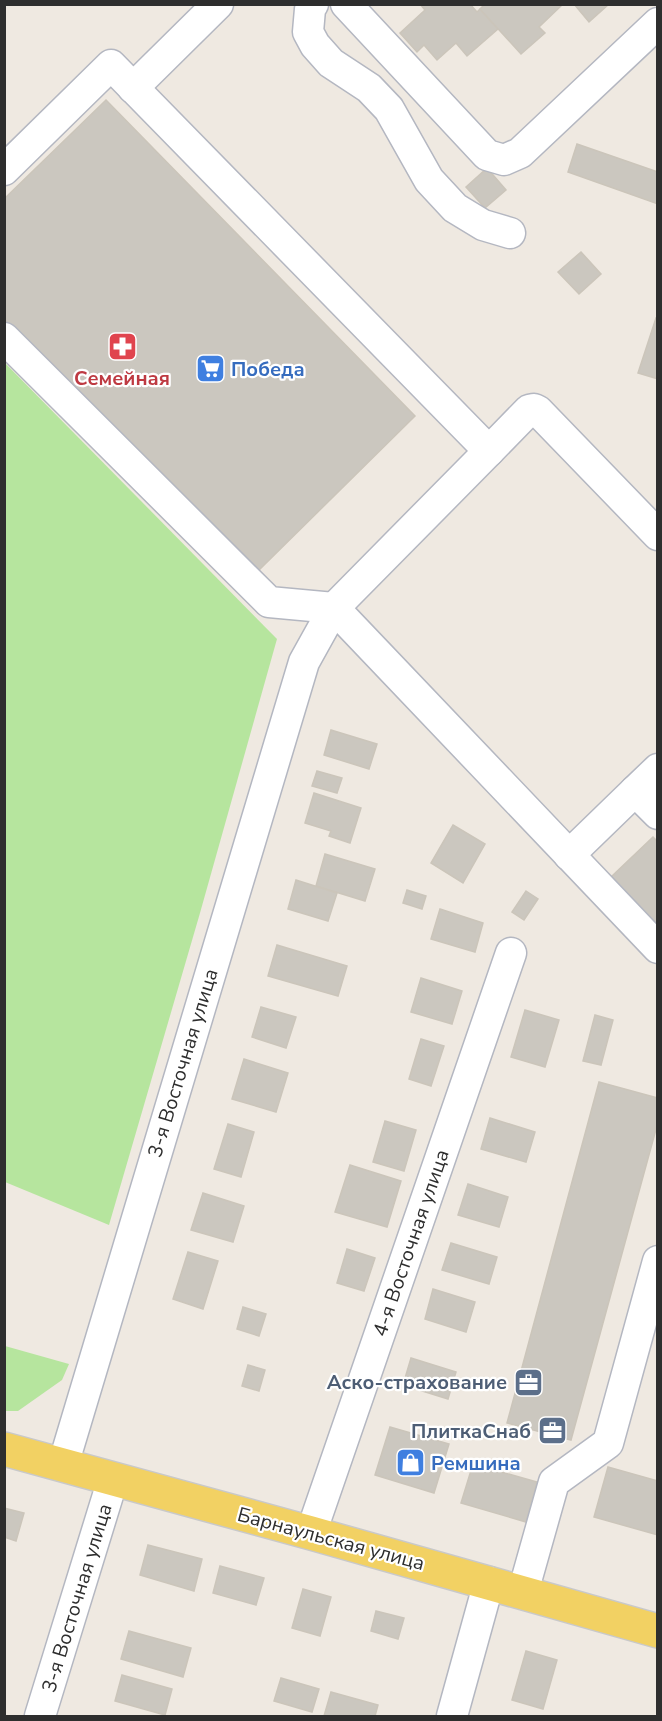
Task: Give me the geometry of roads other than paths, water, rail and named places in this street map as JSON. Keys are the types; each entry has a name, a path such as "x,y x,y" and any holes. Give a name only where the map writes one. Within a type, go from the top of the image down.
{"main road":[{"name":"Барнаульская улица","path":"4,1449 489,1582 657,1631"}],"street":[{"path":"133,88 218,4"},
{"path":"313,4 310,9 308,32 315,45 331,63 369,88 389,109 429,180 455,208 483,225 510,233"},
{"path":"346,4 487,155 504,160 520,153 657,24"},
{"path":"4,170 111,65 489,451"},
{"path":"4,338 269,602 334,608 657,948"},
{"name":"3-я Восточная улица","path":"63,1465 304,662 334,608 529,410 538,411 657,535"},
{"path":"568,855 657,769"},
{"path":"635,790 657,814"},
{"name":"4-я Восточная улица","path":"311,1533 510,953"},
{"path":"523,1592 554,1482 608,1443 657,1261"},
{"name":"3-я Восточная улица","path":"40,1716 113,1479"},
{"path":"452,1716 489,1582"}],"place":[{"name":"Семейная","path":"122,347"},
{"name":"Победа","path":"210,369"},
{"name":"Аско-страхование","path":"528,1382"},
{"name":"ПлиткаСнаб","path":"552,1431"},
{"name":"Ремшина","path":"410,1463"}]}
